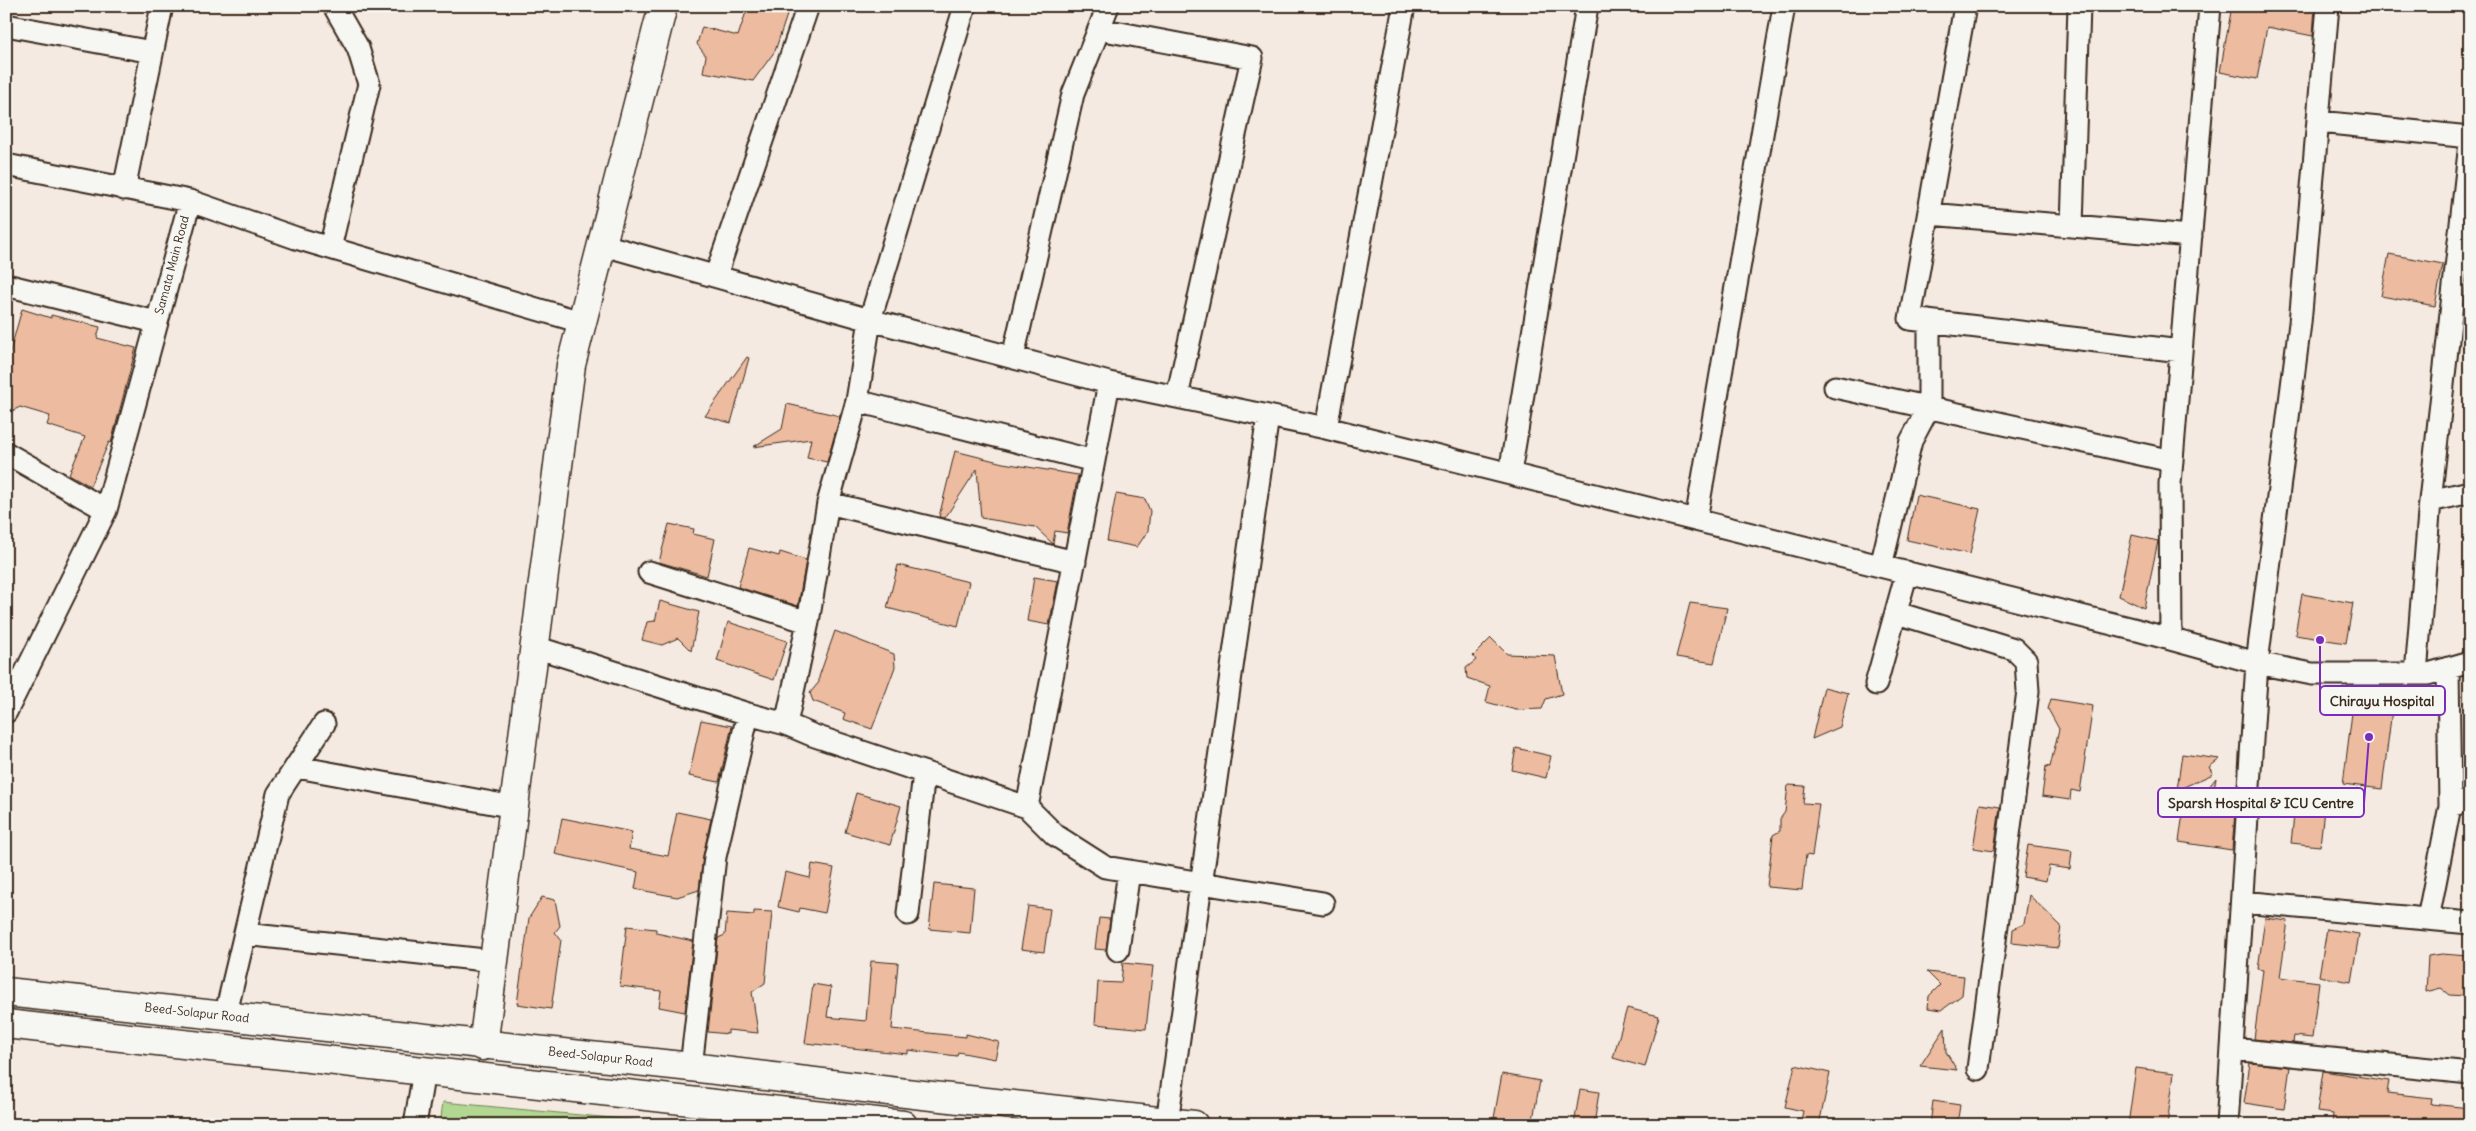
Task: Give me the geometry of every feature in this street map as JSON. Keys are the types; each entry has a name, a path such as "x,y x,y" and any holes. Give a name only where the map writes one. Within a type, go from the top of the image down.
{"main road":[{"path":"484,1046 571,366 600,244 663,6"},
{"name":"Beed-Solapur Road","path":"6,992 484,1046 691,1067 1194,1125"},
{"path":"6,1024 903,1125"}],"street":[{"path":"124,189 162,6"},
{"path":"330,248 369,84 358,48 334,6"},
{"path":"716,275 808,6"},
{"path":"786,724 808,622 828,503 857,401 870,320 965,6"},
{"path":"1013,357 1073,94 1108,6"},
{"path":"1326,428 1404,6"},
{"path":"1510,474 1586,6"},
{"path":"1696,520 1784,6"},
{"path":"1965,6 1910,319 2181,351"},
{"path":"2072,226 2079,6"},
{"path":"2171,639 2170,484 2210,6"},
{"path":"2227,1125 2257,663 2300,323 2328,6"},
{"path":"6,25 152,52"},
{"path":"1099,29 1252,58 1177,397"},
{"path":"2319,122 2470,137"},
{"path":"2416,674 2430,501 2470,143"},
{"name":"Samata Main Road","path":"6,164 190,201 106,510 6,712"},
{"path":"190,201 330,248 581,322"},
{"path":"1929,214 2190,236"},
{"path":"600,244 716,275 870,320 1109,383 1326,428 1907,572 2171,639 2257,663 2312,674 2428,674 2470,662"},
{"path":"6,285 156,322"},
{"path":"1881,566 1911,441 1929,407 1929,321"},
{"path":"1027,807 1109,383"},
{"path":"1836,387 2172,461"},
{"path":"857,401 1094,461"},
{"path":"1167,1122 1268,416"},
{"path":"6,453 106,510"},
{"path":"2430,501 2470,492"},
{"path":"828,503 1075,562"},
{"path":"649,572 808,622"},
{"path":"1876,684 1907,572"},
{"path":"1897,613 2014,649 2026,661 2028,691 1978,1069"},
{"path":"534,647 748,714 786,724 812,735 1027,807 1055,835 1105,867 1322,903"},
{"path":"2428,919 2460,803 2448,668"},
{"path":"691,1067 716,857 748,714"},
{"path":"225,1017 278,794 324,724"},
{"path":"297,766 514,806"},
{"path":"908,914 924,773"},
{"path":"1118,950 1128,871"},
{"path":"2242,902 2470,923"},
{"path":"245,934 494,961"},
{"path":"2232,1049 2470,1073"},
{"path":"415,1125 424,1071"}],"green space":[{"path":"443,1102 685,1125 440,1125"}],"building":[{"path":"748,6 790,6 775,51 753,81 703,72 706,56 697,44 702,27 738,36"},
{"path":"2232,6 2315,6 2313,36 2267,27 2257,79 2220,72"},
{"path":"2389,254 2443,264 2435,306 2381,296"},
{"path":"22,309 51,318 51,315 100,327 97,338 136,348 111,443 109,442 90,486 69,474 85,437 47,425 50,416 20,407 6,414 6,366"},
{"path":"747,357 749,358 731,423 705,416"},
{"path":"787,404 840,416 827,462 807,458 811,439 753,447 782,429"},
{"path":"955,451 1003,463 1078,475 1067,533 1055,531 1053,544 1035,527 981,518 977,469 945,518 939,517"},
{"path":"1116,494 1145,499 1150,511 1148,531 1137,547 1107,541"},
{"path":"1916,495 1980,509 1970,554 1907,540"},
{"path":"669,524 694,529 693,534 715,539 707,576 659,562"},
{"path":"2132,535 2158,541 2144,608 2119,596"},
{"path":"749,548 779,556 780,552 806,560 798,606 738,587"},
{"path":"898,565 969,582 958,626 887,608"},
{"path":"1034,577 1058,581 1049,625 1027,621"},
{"path":"2302,594 2353,603 2346,643 2295,635"},
{"path":"660,601 699,612 691,651 678,638 662,645 642,640 647,622 655,621"},
{"path":"1690,603 1727,608 1714,663 1676,657"},
{"path":"728,622 787,641 774,680 717,661"},
{"path":"835,631 894,654 895,667 872,729 843,719 845,713 813,701 810,693 819,682"},
{"path":"1491,638 1507,654 1555,656 1562,694 1546,699 1542,709 1516,710 1486,702 1490,686 1467,678 1466,668 1476,660 1473,656"},
{"path":"1824,687 1848,693 1840,727 1812,739"},
{"path":"2354,697 2393,702 2382,789 2343,784"},
{"path":"2051,699 2093,706 2080,792 2071,790 2070,800 2042,796 2046,766 2050,767 2059,729 2048,709"},
{"path":"701,720 732,726 719,782 689,776"},
{"path":"1516,748 1551,756 1546,778 1512,770"},
{"path":"2182,754 2220,759 2209,767 2213,774 2177,790"},
{"path":"2216,778 2211,809 2235,812 2232,850 2179,842 2182,820"},
{"path":"1788,785 1805,786 1803,803 1819,804 1812,856 1806,855 1802,890 1767,887 1773,835 1780,831 1780,819 1785,812"},
{"path":"856,793 901,806 890,845 845,832"},
{"path":"2296,797 2325,800 2320,846 2291,843"},
{"path":"1980,804 2000,807 1994,851 1973,848"},
{"path":"677,812 711,819 703,856 699,890 677,897 635,889 638,872 555,854 562,818 632,832 629,849 668,856"},
{"path":"2028,845 2072,851 2070,869 2049,866 2046,881 2023,877"},
{"path":"812,864 834,868 825,913 800,908 799,912 778,907 785,872 810,878"},
{"path":"934,884 974,888 970,933 929,929"},
{"path":"2029,895 2061,926 2058,948 2012,943 2013,929 2024,924"},
{"path":"542,897 555,900 560,926 555,932 561,940 551,1009 517,1004 529,918"},
{"path":"1028,906 1050,909 1044,952 1021,949"},
{"path":"754,911 772,912 765,983 752,992 758,1033 728,1030 728,1034 708,1032 718,938 725,935 727,913 754,915"},
{"path":"1099,918 1110,919 1106,950 1095,949"},
{"path":"2265,918 2288,921 2280,977 2319,982 2312,1038 2294,1036 2293,1043 2254,1039 2263,970 2258,969"},
{"path":"627,926 656,929 656,933 693,941 685,1012 659,1007 661,991 620,986"},
{"path":"2327,929 2359,934 2351,982 2319,976"},
{"path":"2442,954 2468,956 2465,996 2450,995 2441,988 2426,992 2428,956"},
{"path":"871,961 898,963 892,1029 966,1037 966,1034 999,1042 995,1059 958,1052 957,1056 908,1050 908,1054 805,1043 813,984 831,987 827,1017 866,1021"},
{"path":"1123,963 1153,966 1146,1029 1095,1024 1098,982 1121,983"},
{"path":"1927,972 1964,976 1962,995 1942,1010 1928,1008 1929,996 1940,985"},
{"path":"1627,1008 1659,1016 1645,1067 1613,1058"},
{"path":"1945,1028 1946,1052 1957,1070 1920,1066"},
{"path":"2250,1063 2290,1067 2284,1109 2244,1103"},
{"path":"1795,1065 1830,1073 1819,1125 1800,1125 1803,1111 1785,1107"},
{"path":"2136,1068 2174,1073 2167,1125 2128,1125"},
{"path":"2323,1071 2389,1081 2387,1093 2432,1098 2431,1104 2470,1108 2470,1125 2332,1125 2333,1114 2317,1112"},
{"path":"1502,1074 1540,1081 1532,1125 1494,1118"},
{"path":"1580,1089 1599,1092 1594,1125 1574,1125"},
{"path":"1933,1101 1960,1105 1957,1125 1930,1125"}],"place":[{"name":"Chirayu Hospital","path":"2320,640"},
{"name":"Sparsh Hospital & ICU Centre","path":"2369,737"}]}
